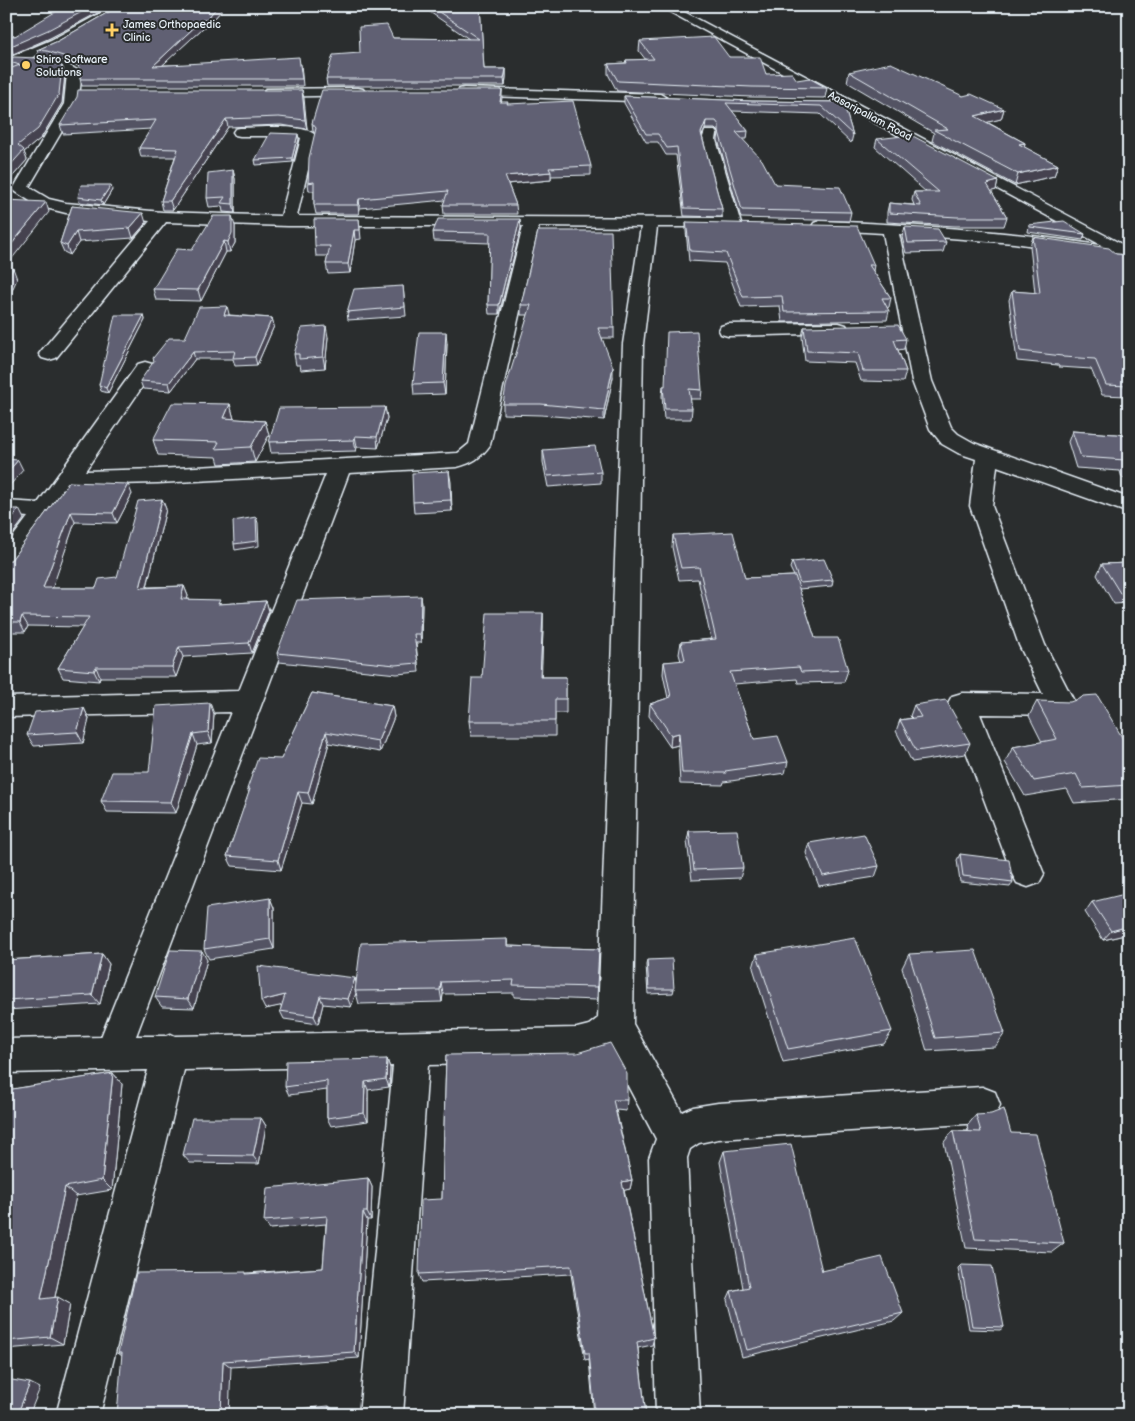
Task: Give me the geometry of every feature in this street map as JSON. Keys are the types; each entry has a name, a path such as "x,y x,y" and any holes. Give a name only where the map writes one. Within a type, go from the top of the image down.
{"main road":[{"path":"9,61 55,43 123,6"},
{"name":"Aasaripallam Road","path":"664,6 1129,255"},
{"path":"9,61 52,64 72,71 77,92 27,176 13,190 44,203 66,208 162,217 288,221 532,221 752,224"},
{"path":"252,93 372,92"},
{"path":"452,92 502,92 676,99"},
{"path":"819,104 848,104"},
{"path":"240,132 297,132 309,136 288,221"},
{"path":"710,134 709,140 733,224"},
{"path":"49,354 162,217"},
{"path":"69,478 158,476 455,461 471,456 479,445 532,221"},
{"path":"650,222 633,344 618,1001 615,1026 675,1137"},
{"path":"800,226 890,229 1020,238 1063,243 1129,255"},
{"path":"890,229 901,328 941,429 950,439 987,455 1129,506"},
{"path":"728,330 852,329"},
{"path":"6,563 69,478 145,368"},
{"path":"987,455 981,506 1032,645 1062,706 962,703 1028,874"},
{"path":"112,1053 340,467"},
{"path":"6,508 44,511"},
{"path":"6,707 249,701"},
{"path":"6,1056 172,1051 577,1045 598,1040 615,1026"},
{"path":"381,1415 412,1047"},
{"path":"78,1415 172,1051"},
{"path":"678,1415 668,1158 675,1137 693,1126 718,1121 982,1105"}],"building":[{"path":"65,6 93,6 48,30 11,46 6,46 6,35 15,36"},
{"path":"119,6 218,6 206,20 202,20 153,66 299,57 302,79 80,79 81,73 76,60 47,51 37,50 58,41"},
{"path":"430,6 480,6 484,69 506,69 504,79 326,79 333,55 360,53 359,27 387,25 393,38 479,39"},
{"path":"714,37 729,57 760,57 766,74 792,73 797,80 809,78 827,88 752,87 618,81 608,64 627,63 626,60 654,59 640,41"},
{"path":"14,57 37,58 62,66 59,94 38,129 18,145 24,150 6,170 6,70 20,65 6,60"},
{"path":"891,63 963,96 971,94 1004,109 975,116 1025,143 1019,144 1058,165 1018,174 934,130 948,129 849,72"},
{"path":"78,90 302,90 305,120 279,117 226,119 170,201 161,201 178,149 139,148 156,120 60,125 77,97"},
{"path":"322,90 502,90 500,102 508,102 507,104 573,101 591,166 549,168 551,172 505,176 516,205 443,205 448,191 359,199 358,205 314,205 314,182 308,183 309,158 316,128 312,123"},
{"path":"624,96 843,102 853,135 821,106 726,103 748,131 736,132 762,160 775,184 840,187 851,212 742,210 719,132 719,125 716,121 706,121 701,133 722,209 684,208 677,147 667,148 658,134 646,134"},
{"path":"270,133 298,134 292,158 255,160"},
{"path":"911,135 998,181 987,184 1007,217 957,217 889,213 889,203 921,206 914,192 939,192 877,139"},
{"path":"233,170 233,204 221,203 225,197 207,198 208,173"},
{"path":"81,185 111,185 101,200 78,197"},
{"path":"6,200 46,202 6,251"},
{"path":"72,206 143,213 130,228 76,232 67,246 60,243"},
{"path":"213,216 232,216 232,233 228,242 224,241 198,290 153,289 177,249 192,250"},
{"path":"314,219 359,219 360,230 354,230 348,264 326,264 330,246 315,246"},
{"path":"438,219 520,219 499,305 488,305 490,233 433,232"},
{"path":"1064,221 1085,234 1030,227 1029,225"},
{"path":"686,222 857,226 874,265 869,265 891,298 882,298 889,311 784,312 782,296 743,297 726,253 690,251"},
{"path":"905,227 938,229 946,242 908,243"},
{"path":"538,231 611,231 614,328 598,328 613,367 604,410 541,404 503,404 506,386 531,305 521,305"},
{"path":"1033,237 1109,248 1116,254 1129,255 1129,386 1106,385 1095,359 1020,351 1012,291 1040,293"},
{"path":"6,268 13,268 6,283"},
{"path":"403,286 405,307 347,312 354,289"},
{"path":"227,306 224,315 272,318 255,357 233,358 235,351 193,352 169,383 140,381 154,361 153,358 169,338 185,338 199,307"},
{"path":"115,315 144,315 106,388 99,385"},
{"path":"898,325 906,339 894,340 906,371 863,371 858,353 807,351 804,327"},
{"path":"326,326 323,357 299,359 299,354 294,354 302,328"},
{"path":"697,331 702,390 689,389 692,409 665,409 663,386 665,386 667,332"},
{"path":"419,332 446,332 443,383 413,384"},
{"path":"172,403 230,404 224,418 265,421 251,447 215,449 219,442 153,440"},
{"path":"385,407 377,437 355,436 354,440 269,442 279,408"},
{"path":"1072,431 1129,435 1129,467 1125,460 1081,457"},
{"path":"595,446 601,472 548,476 543,450"},
{"path":"6,459 18,460 6,474"},
{"path":"449,471 451,500 413,502 412,473"},
{"path":"69,482 128,484 113,513 71,512 43,588 96,588 99,579 117,577 138,501 162,499 140,588 184,586 181,599 220,600 218,604 266,601 249,643 179,647 172,667 96,667 94,671 58,668 89,617 22,616 20,622 6,622 6,561 11,560"},
{"path":"6,509 19,509 6,526"},
{"path":"256,517 257,541 234,544 233,521"},
{"path":"733,532 745,578 795,576 815,638 838,638 848,670 801,672 799,667 730,672 754,739 778,736 788,762 725,771 726,773 682,773 679,733 671,735 650,704 671,697 664,662 685,660 681,642 716,639 699,567 681,568 673,535"},
{"path":"824,559 833,580 800,583 792,562"},
{"path":"1129,563 1129,593 1120,593 1102,564"},
{"path":"421,596 420,634 414,634 418,663 395,665 277,653 297,600"},
{"path":"487,613 543,613 540,677 566,677 566,699 555,699 555,721 469,721 472,678 482,678"},
{"path":"312,693 392,706 378,741 326,732 308,793 298,792 278,860 227,856 250,789 247,789 258,758 281,759"},
{"path":"1097,695 1129,749 1129,785 1083,788 1076,774 1034,781 1013,747 1057,739 1037,701 1070,702 1083,696"},
{"path":"946,700 970,743 916,751 900,720 921,717 914,705"},
{"path":"210,703 208,732 193,734 171,802 101,801 112,772 149,772 156,706"},
{"path":"84,708 77,732 27,735 35,712"},
{"path":"737,830 743,868 694,870 689,831"},
{"path":"864,834 879,866 823,876 809,843"},
{"path":"960,854 1009,860 1013,882 963,876"},
{"path":"1129,893 1129,926 1111,931 1092,902"},
{"path":"270,898 270,939 204,949 207,908"},
{"path":"855,938 892,1031 788,1049 757,954"},
{"path":"507,939 507,946 599,949 597,987 513,985 514,980 441,982 440,990 355,991 361,943"},
{"path":"170,950 202,951 188,999 155,997"},
{"path":"975,950 1005,1033 935,1038 909,954"},
{"path":"102,954 92,995 6,1000 6,960"},
{"path":"672,959 674,989 649,989 647,960"},
{"path":"258,966 355,978 348,999 320,996 314,1016 280,1011 285,995 261,1001"},
{"path":"610,1043 627,1074 627,1100 613,1100 632,1180 622,1182 654,1338 637,1342 646,1415 595,1415 589,1353 585,1353 571,1266 419,1274 421,1200 442,1199 446,1055 577,1053"},
{"path":"387,1059 386,1079 365,1082 364,1113 327,1118 327,1081 285,1087 286,1061"},
{"path":"113,1073 102,1180 65,1187 41,1299 58,1297 50,1337 6,1341 6,1090"},
{"path":"1004,1109 1011,1133 1036,1134 1064,1243 975,1239 953,1131 981,1132 976,1115 991,1114"},
{"path":"192,1118 261,1118 253,1156 183,1155"},
{"path":"791,1144 822,1271 882,1257 903,1313 747,1350 731,1291 749,1287 724,1151"},
{"path":"368,1178 367,1212 363,1212 354,1352 223,1361 221,1415 117,1415 122,1353 118,1353 136,1273 246,1272 246,1274 323,1268 327,1216 264,1221 267,1188"},
{"path":"961,1265 992,1266 1004,1327 972,1326"},
{"path":"6,1379 30,1383 17,1415 6,1415"},
{"path":"329,1406 328,1415 235,1415"}],"place":[{"name":"James Orthopaedic Clinic","path":"112,30"},
{"name":"Shiro Software Solutions","path":"26,65"}]}
